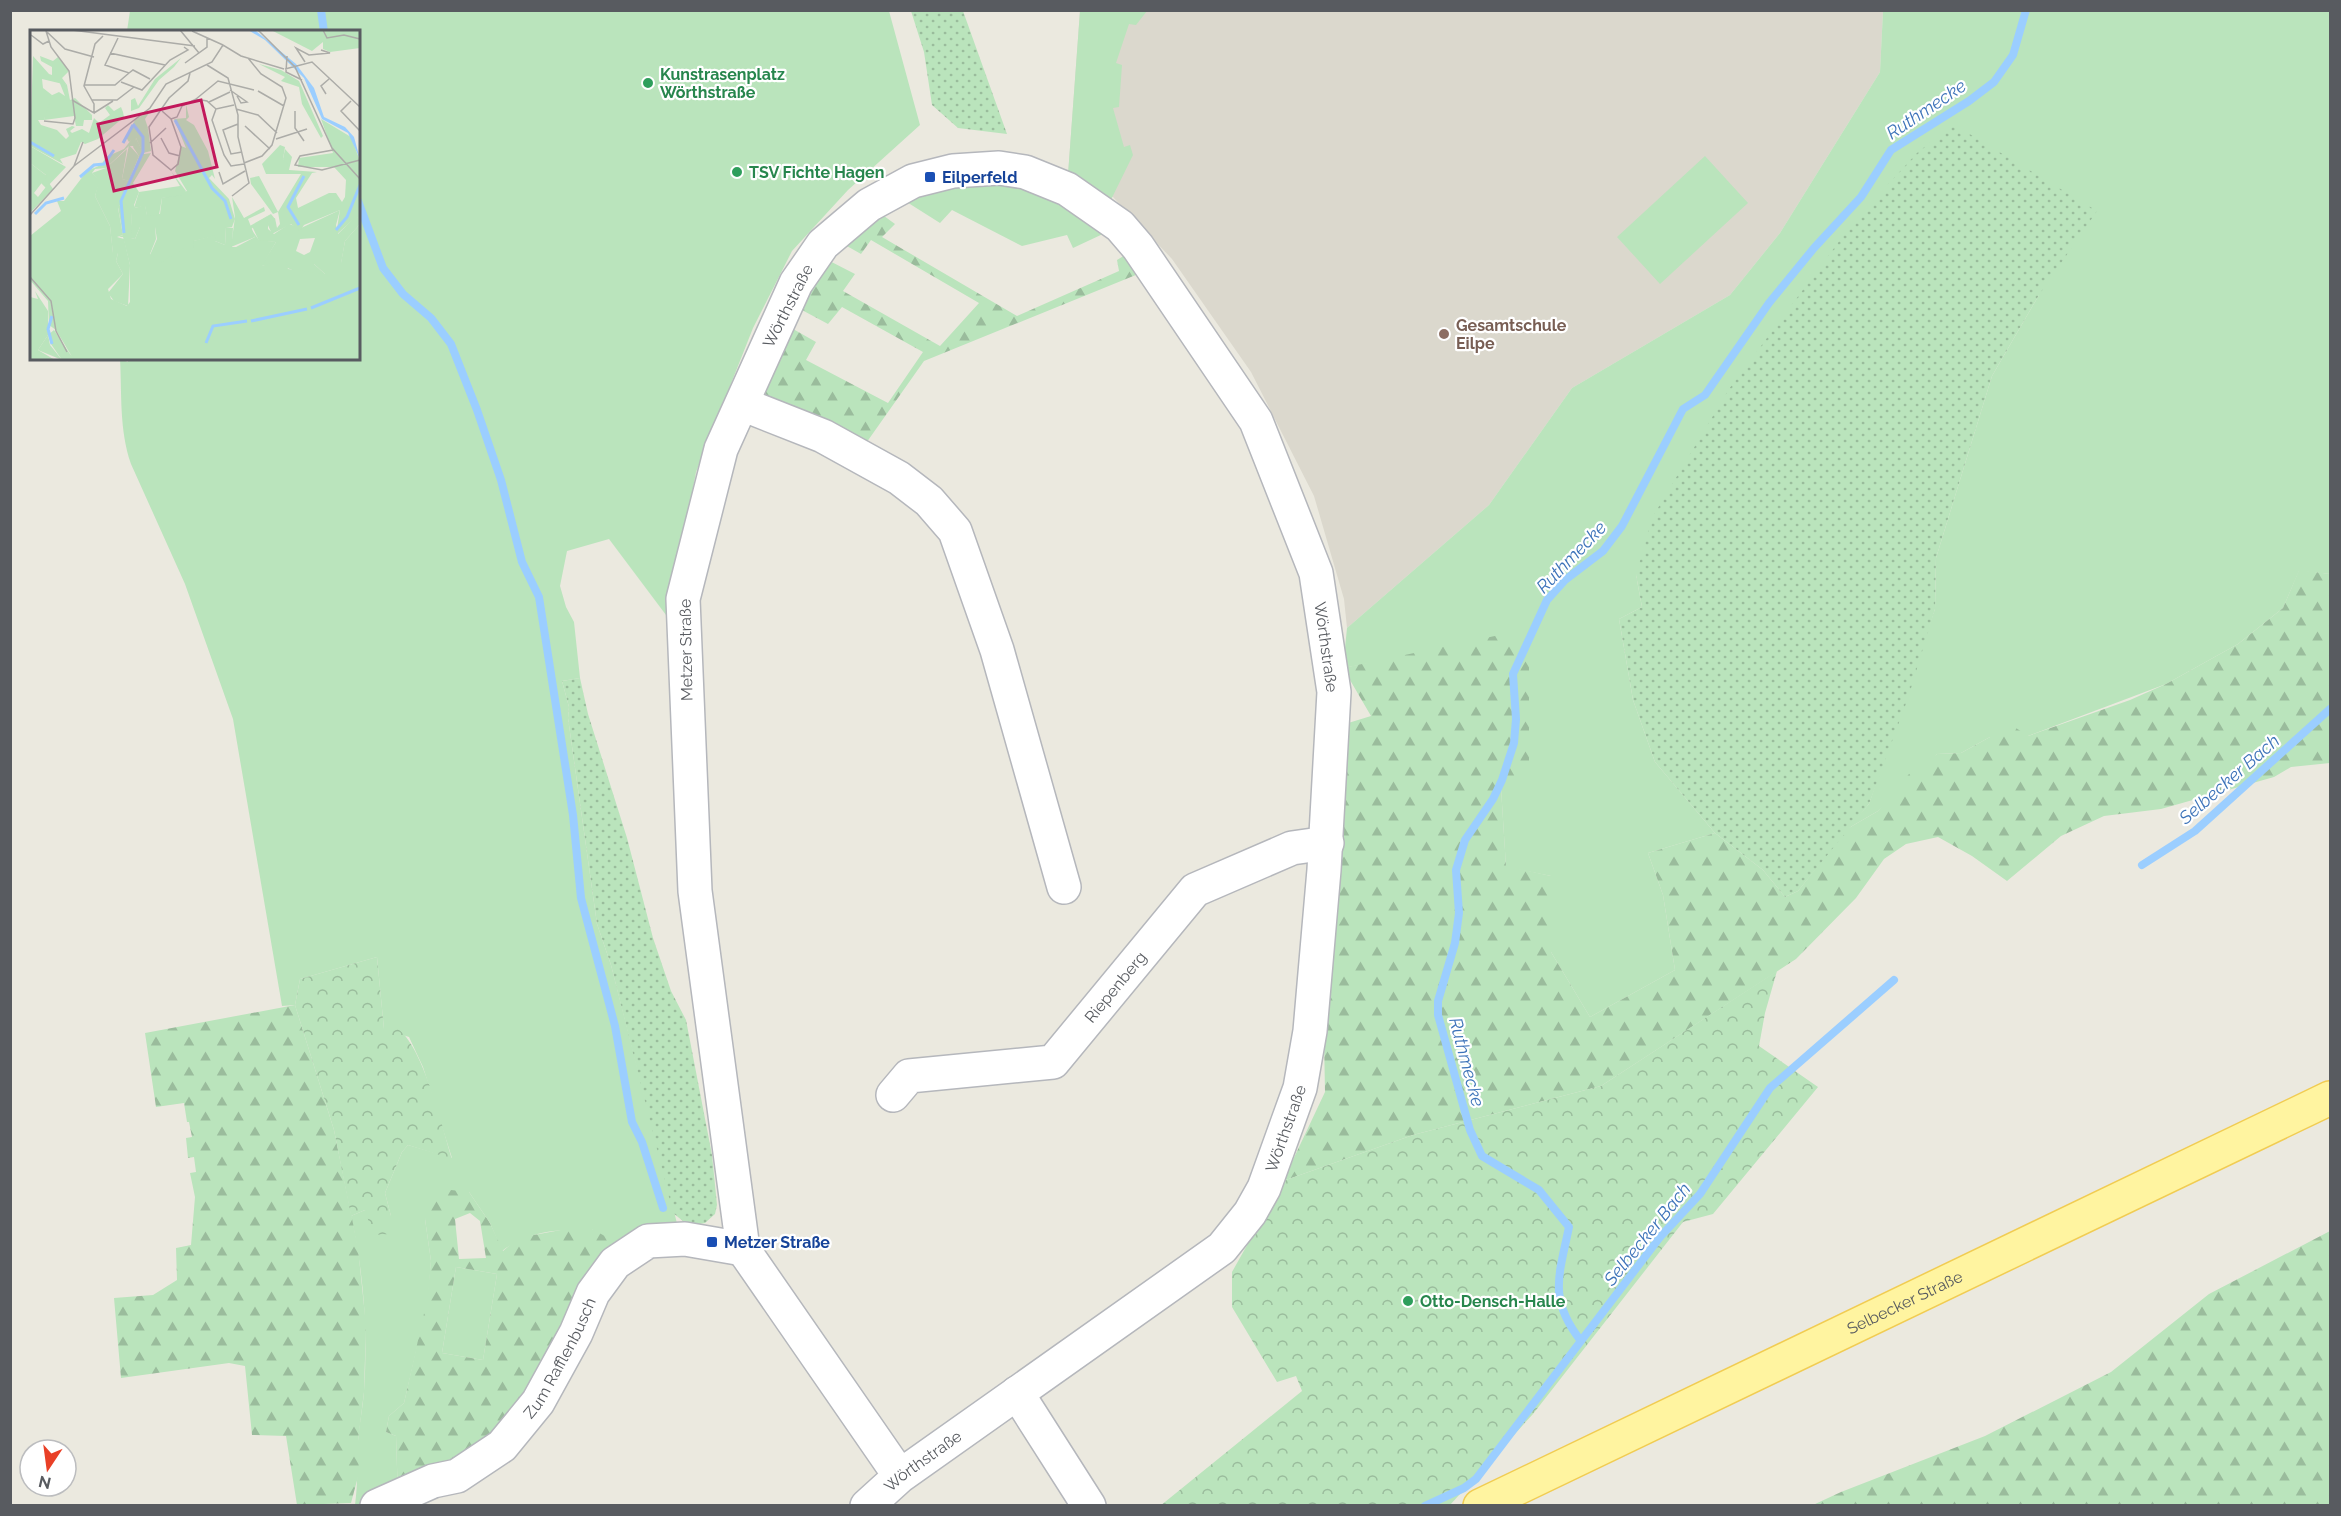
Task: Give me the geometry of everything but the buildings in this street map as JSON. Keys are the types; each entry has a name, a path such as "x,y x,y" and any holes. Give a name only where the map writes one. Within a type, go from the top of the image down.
{"main road":[{"name":"Selbecker Straße","path":"1480,1506 2331,1098"}],"street":[{"name":"Wörthstraße","path":"742,404 801,276 823,244 880,198 913,181 953,171 999,168 1047,179 1084,199 1120,226 1138,247 1256,421 1316,573 1334,692 1327,843 1310,1031 1300,1088 1264,1188 1250,1213 1222,1248 900,1476 867,1506"},
{"path":"742,404 823,436 899,478 928,501 956,531 997,650 1064,887"},
{"name":"Metzer Straße","path":"742,404 721,449 683,599 695,891 743,1249 900,1476"},
{"name":"Riepenberg","path":"893,1095 909,1076 1053,1062 1195,890 1292,848 1327,843"},
{"name":"Zum Rafflenbusch","path":"377,1506 433,1481 458,1476 502,1446 538,1401 576,1333 593,1293 615,1263 648,1241 685,1239 743,1249"},
{"path":"1017,1393 1089,1506"}],"shaded area":[{"name":"Gesamtschule Eilpe","path":"1080,11 1883,11 1880,72 1780,233 1730,295 1572,388 1489,505 1347,628 1344,599 1314,496 1251,372 1172,259 1113,197 1067,189"}],"green space":[{"path":"130,11 889,11 920,125 848,190 792,251 753,328 696,472 669,619 609,539 567,551 560,586 566,607 574,622 580,678 562,681 569,707 568,718 597,924 611,965 681,1239 615,1263 592,1229 545,1232 523,1239 502,1251 490,1223 469,1192 425,1219 431,1261 428,1300 404,1403 389,1416 386,1432 396,1436 398,1498 377,1505 355,1505 365,1347 362,1281 351,1216 365,1210 391,1216 385,1193 402,1152 408,1145 452,1158 423,1067 409,1037 384,1029 377,957 300,979 295,1005 282,1006 233,719 185,584 131,464 124,438 120,360 128,362 128,360 360,360 360,30 127,30"},
{"path":"911,11 963,11 1007,134 958,128 932,105 924,52"},
{"path":"1080,11 1147,11 1136,25 1129,24 1116,63 1122,65 1119,107 1113,108 1124,147 1130,145 1133,155 1104,214 1120,226 1073,248 1067,235 1022,246 952,210 940,223 891,192 953,171 1067,188"},
{"path":"1883,11 2330,11 2330,574 2299,571 2283,608 2238,644 2166,684 2028,736 1990,737 1961,753 1937,754 1878,811 1847,829 1869,804 1935,609 1936,558 1992,376 2039,295 1636,575 1642,607 1619,619 1633,700 1655,762 1715,833 1648,853 1663,895 1675,970 1590,1017 1551,952 1551,876 1506,867 1501,788 1403,657 1343,668 1347,628 1489,505 1572,388 1730,295 1780,233 1880,72"},
{"path":"1953,124 2097,211 2039,295 1992,376 1936,558 1935,609 1908,698 1869,804 1798,891 1785,897 1763,870 1715,833 1655,762 1633,700 1619,619 1642,607 1636,575 1652,518 1729,389 1855,220 1917,153"},
{"path":"1705,156 1748,203 1660,284 1617,237"},
{"path":"869,205 895,224 882,237 1017,316 1119,271 1117,260 1138,247 1153,268 924,361 857,456 742,404 779,321 816,342 806,360 888,403 923,352 842,307 828,324 787,302 816,254 855,274 843,291 940,346 979,303 871,240 861,254 831,237"},
{"path":"2299,570 2330,574 2330,763 2291,767 2274,777 2161,809 2104,816 2061,836 2007,881 1972,856 1938,837 1906,844 1884,859 1856,898 1796,959 1601,1086 1413,1135 1283,1181 1325,1092 1323,985 1345,724 1371,716 1343,668 1509,633 1529,658 1529,765 1501,788 1506,866 1551,876 1551,952 1590,1017 1675,970 1663,895 1648,853 1715,833 1763,870 1785,897 1798,891 1847,829 1878,811 1909,774 1937,754 1961,753 1990,737 2016,728 2028,736 2130,700 2166,684 2238,644 2283,608"},
{"path":"580,678 588,714 627,838 653,938 671,991 686,1020 712,1155 717,1205 715,1214 705,1223 689,1226 673,1213 611,965 597,924 568,718 569,707 562,681"},
{"path":"377,957 384,1029 394,1027 404,1034 413,1048 430,1086 452,1159 408,1145 402,1152 385,1193 391,1216 390,1234 373,1235 365,1210 351,1216 334,1130 295,1005 300,979"},
{"path":"1777,971 1765,1013 1759,1046 1818,1087 1713,1214 1683,1222 1533,1414 1450,1505 1160,1506 1302,1391 1296,1376 1277,1382 1232,1307 1232,1272 1283,1181 1413,1135 1601,1086"},
{"path":"295,1005 334,1130 358,1248 366,1325 364,1392 358,1441 359,1473 351,1503 297,1505 286,1436 252,1435 245,1366 229,1363 121,1378 114,1298 153,1295 177,1280 176,1248 191,1245 195,1197 190,1173 196,1172 194,1157 188,1158 186,1138 192,1137 184,1103 156,1107 145,1033"},
{"path":"451,1190 469,1192 490,1223 503,1251 518,1238 566,1229 592,1229 612,1240 615,1263 538,1402 398,1498 396,1436 386,1432 389,1416 404,1403 427,1300 431,1261 425,1219 431,1199","holes":["470,1213 480,1221 486,1258 459,1259 455,1219","456,1267 497,1274 483,1360 442,1353"]},
{"path":"2330,1231 2330,1505 1813,1505 1985,1436 2111,1372 2209,1294"},
{"path":"456,1267 497,1274 483,1360 442,1353"}],"waterway":[{"path":"321,10 324,30"},
{"name":"Ruthmecke","path":"1581,1341 1571,1326 1560,1299 1560,1274 1569,1227 1539,1190 1482,1156 1470,1130 1438,1015 1438,1001 1455,943 1459,913 1456,870 1465,840 1493,799 1502,780 1514,743 1516,719 1513,674 1547,600 1565,580 1603,551 1622,526 1683,409 1705,395 1769,303 1814,248 1861,197 1891,150 1969,101 1994,82 2013,55 2026,10"},
{"path":"360,206 383,268 403,294 431,318 451,344 501,480 522,562 539,597 573,815 581,898 615,1026 632,1122 642,1142 663,1208"},
{"name":"Selbecker Bach","path":"2142,865 2195,831 2330,709"},
{"name":"Selbecker Bach","path":"1425,1506 1464,1488 1476,1479 1660,1237 1700,1194 1770,1088 1894,980"}],"place":[{"name":"Kunstrasenplatz Wörthstraße","path":"648,83"},
{"name":"TSV Fichte Hagen","path":"737,172"},
{"name":"Eilperfeld","path":"930,177"},
{"name":"Gesamtschule Eilpe","path":"1444,334"},
{"name":"Metzer Straße","path":"712,1242"},
{"name":"Otto-Densch-Halle","path":"1408,1301"}]}
